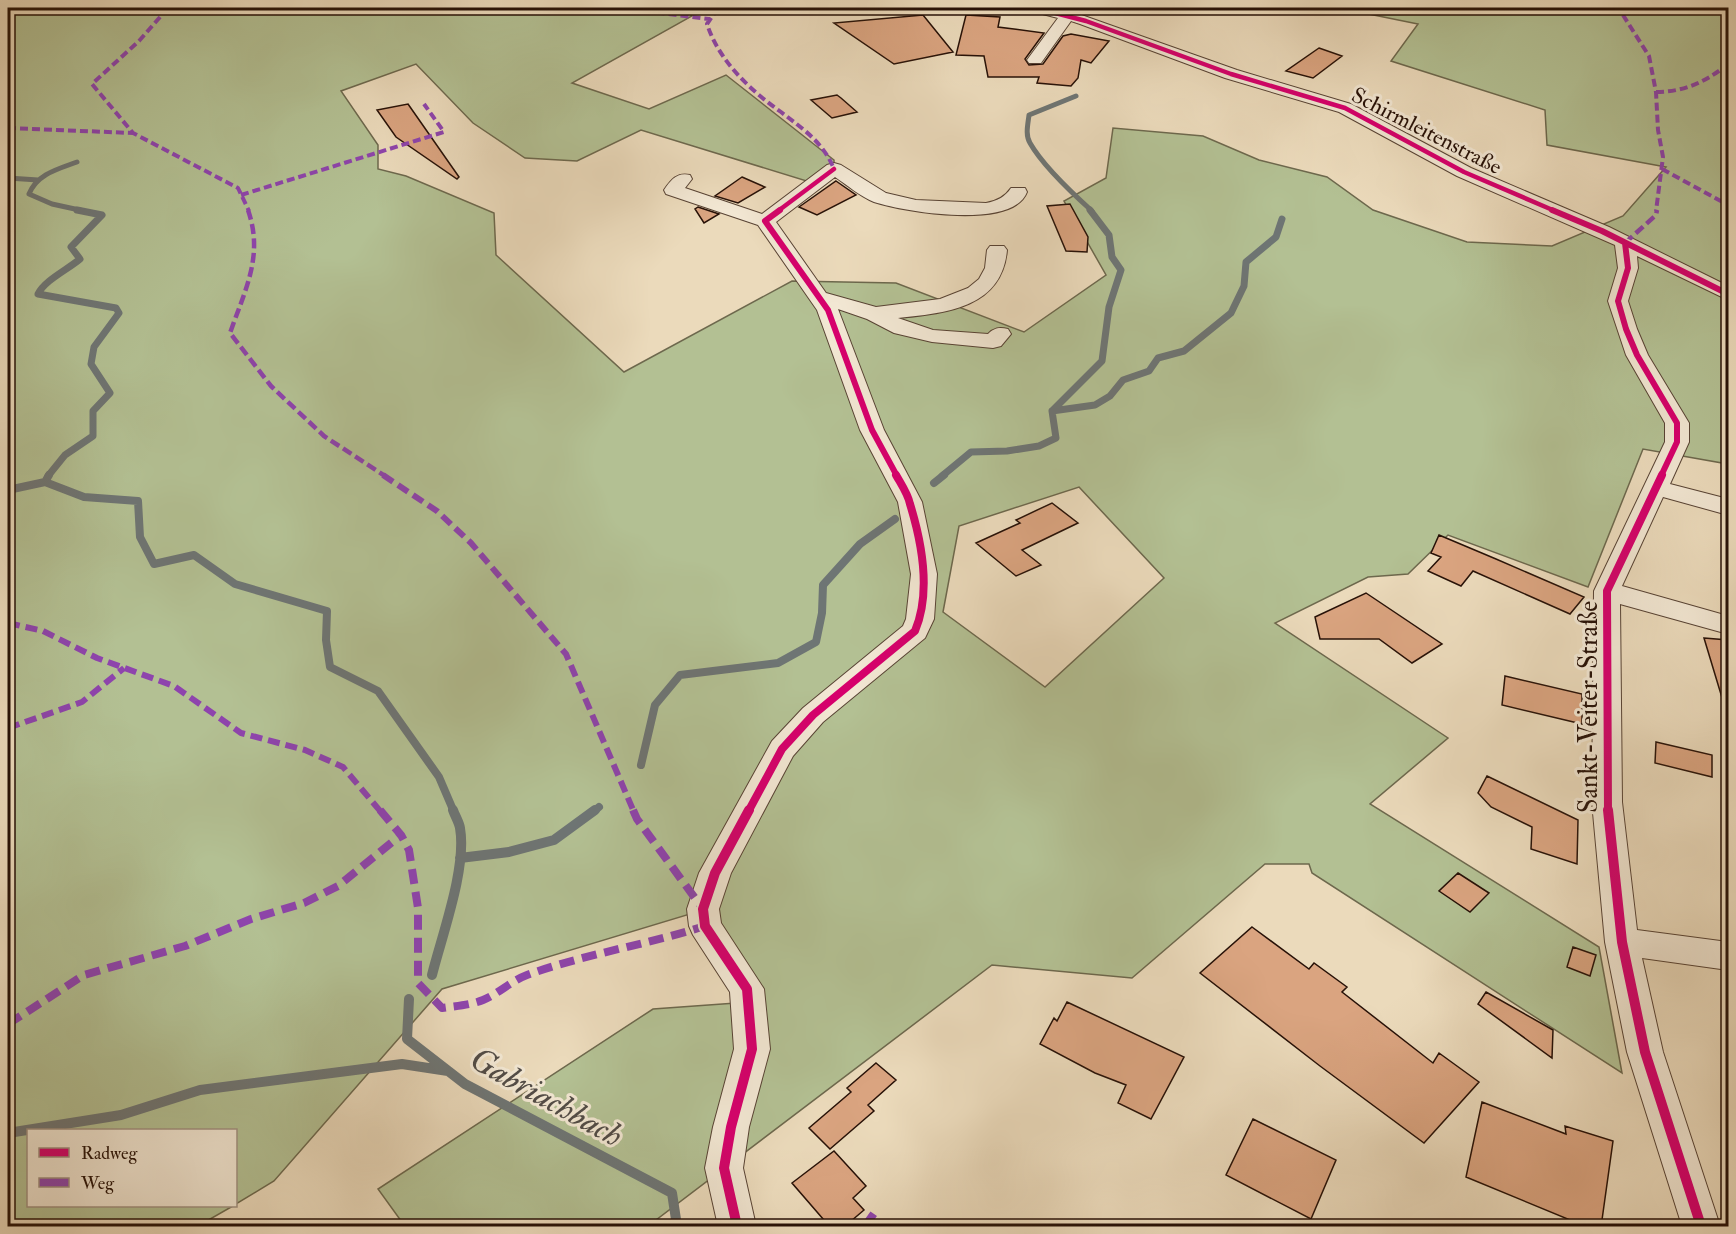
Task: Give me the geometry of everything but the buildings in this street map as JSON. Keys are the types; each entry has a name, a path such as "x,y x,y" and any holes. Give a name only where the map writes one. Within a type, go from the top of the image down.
{"street":[{"name":"Schirmleitenstraße","path":"1036,8 1102,24 1242,78 1328,100 1464,172 1625,243 1728,294"},
{"path":"1035,60 1068,15"},
{"path":"765,221 834,169 879,197 916,206 986,209 1001,206 1016,197 1018,192"},
{"path":"683,179 673,190 765,221 828,310 872,430 910,502 924,574 920,619 915,631 813,715 782,749 716,873 704,909 705,926 747,989 752,1049 731,1128 724,1168 737,1227"},
{"name":"Sankt-Veiter-Straße","path":"1625,243 1628,268 1618,302 1637,355 1677,423 1677,442 1607,591 1607,802 1622,942 1645,1052 1701,1227"},
{"path":"875,314 934,307 968,297 987,283 995,267 997,250"},
{"path":"822,301 827,299 875,314 902,328 932,336 993,341 1000,334"},
{"path":"1657,488 1728,507"},
{"name":"Sankt-Veiter-Straße","path":"1607,591 1728,625"},
{"path":"1622,942 1728,956"}],"green space":[{"path":"8,8 682,8 692,16 572,83 649,109 726,75 834,160 834,169 813,183 641,130 577,161 525,158 473,123 416,64 341,91 378,145 378,169 406,176 494,213 496,255 624,372 792,281 896,283 1024,332 1106,275 1064,201 1106,178 1113,128 1203,136 1259,160 1327,177 1373,210 1467,242 1552,246 1623,216 1666,167 1547,145 1545,110 1391,61 1418,24 1339,8 1728,8 1728,464 1643,449 1588,587 1448,535 1408,574 1368,577 1275,623 1448,738 1370,804 1599,947 1622,1073 1312,873 1309,864 1265,864 1132,978 992,965 648,1226 404,1225 378,1189 653,1009 764,1001 693,913 442,989 274,1181 237,1203 237,1129 27,1129 27,1207 231,1207 198,1226 8,1226","holes":["1079,487 1164,578 1045,687 943,612 959,526"]}],"waterway":[{"path":"1076,96 1029,115 1028,137 1050,170 1092,211"},
{"name":"Gabriachbach","path":"77,162 43,177 29,194 52,204 84,211"},
{"path":"8,178 38,180"},
{"name":"Gabriachbach","path":"48,476 65,455 93,436 93,411 110,393 91,364 94,347 119,313 116,308 38,294 51,280 80,259 71,247 102,215 77,210"},
{"path":"1052,411 1102,361 1109,307 1121,270 1112,257 1109,235 1090,210"},
{"path":"1052,411 1095,405 1110,396 1123,380 1149,371 1158,358 1184,351 1231,313 1244,286 1246,262 1276,237 1282,219"},
{"path":"942,476 971,452 1007,451 1039,446 1056,438 1052,411"},
{"name":"Gabriachbach","path":"45,482 49,475"},
{"path":"934,483 944,475"},
{"path":"8,490 45,482"},
{"name":"Gabriachbach","path":"45,482 84,497 138,501 140,537 154,564 194,555 235,584 327,611 326,640 330,667 378,691 439,777 454,812"},
{"path":"641,765 655,705 680,675 778,663 816,642 822,613 823,585 860,544 895,519"},
{"path":"593,812 599,807"},
{"name":"Gabriachbach","path":"453,810 460,828 460,858"},
{"path":"460,858 509,852 554,840 595,810"},
{"name":"Gabriachbach","path":"432,975 457,882 460,858"},
{"name":"Gabriachbach","path":"409,999 407,1039 465,1084 672,1193 677,1226"},
{"path":"33,1129 121,1115 200,1090 402,1064 448,1071"},
{"path":"8,1133 27,1130"}],"marked path":[{"path":"168,8 139,41 92,84 133,133 238,188 249,212 256,243 252,270 230,333 271,386 324,436 437,511 471,543 566,654 637,819 703,909"},
{"path":"621,8 709,19"},
{"path":"718,8 707,24 716,47 741,78 816,139 823,147 834,169"},
{"path":"849,8 877,12 1008,11 1023,8"},
{"path":"1613,8 1623,15 1649,56 1656,92 1658,130 1663,157 1656,215 1625,243"},
{"path":"1656,92 1676,91 1694,86 1727,65 1723,41 1728,28"},
{"path":"241,195 444,132 424,104"},
{"path":"8,128 133,133"},
{"path":"1662,169 1728,205"},
{"path":"8,623 43,631 97,658 174,686 241,733 305,750 343,767 401,835 409,850 418,908 418,983 442,1008 482,1001 524,976 562,964 604,952 658,941 705,926"},
{"path":"8,728 82,702 124,668"},
{"path":"8,1024 84,975 185,946 251,919 304,903 338,886 401,835"},
{"path":"865,1226 875,1212"}],"cycle path":[{"path":"1036,8 1086,21 1231,74 1345,108 1464,172 1602,231 1728,294"},
{"path":"737,1226 724,1168 731,1127 752,1049 747,989 705,926 703,909 715,873 782,749 813,715 915,631 920,619 924,574 910,502 872,430 828,310 765,221 834,169"},
{"path":"1625,243 1628,268 1618,301 1637,355 1677,423 1677,442 1607,591 1607,802 1622,942 1645,1052 1701,1226"}]}
